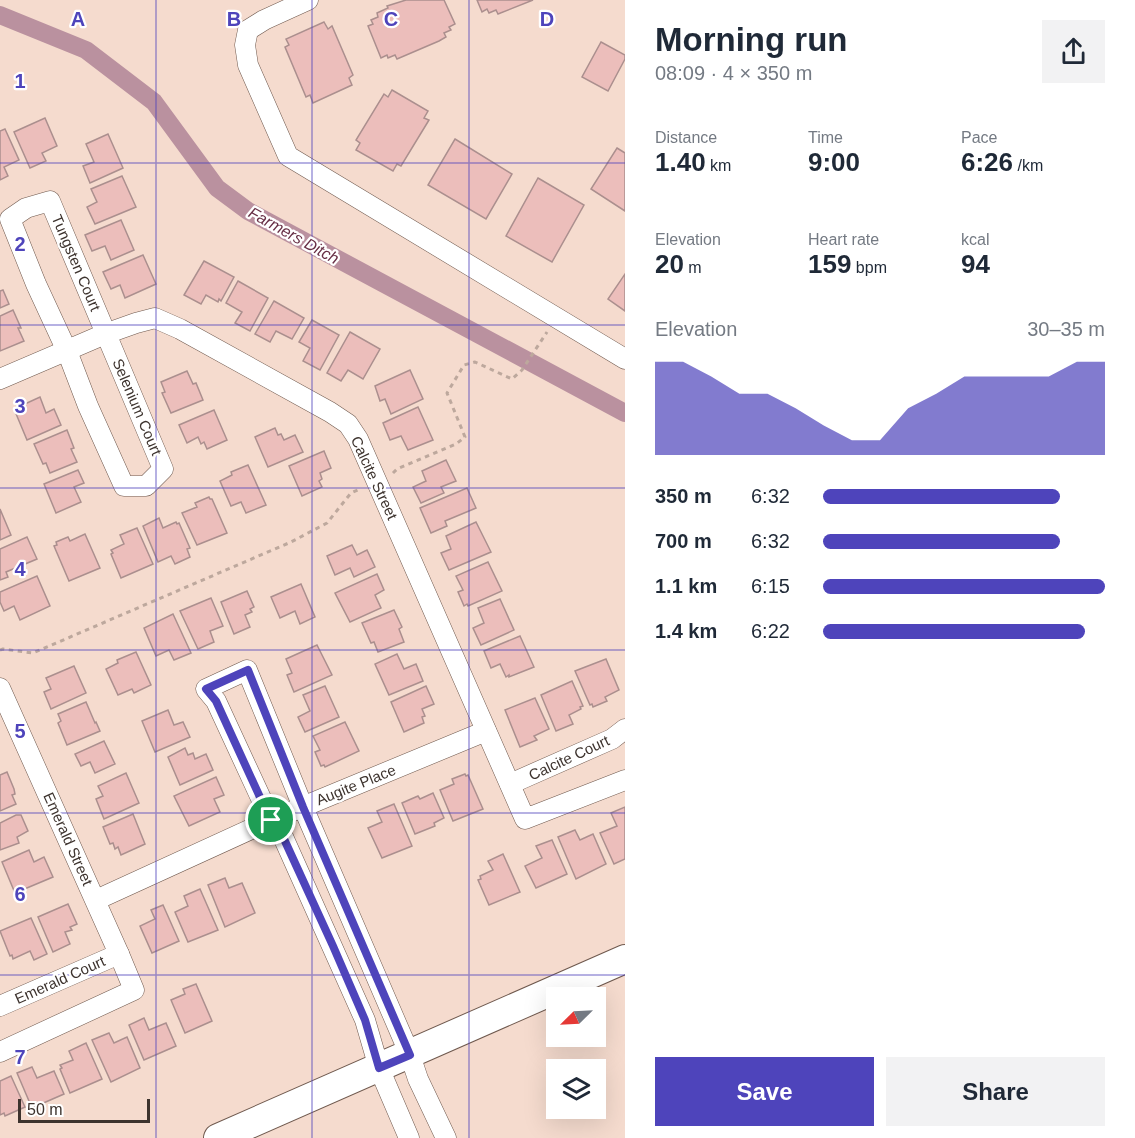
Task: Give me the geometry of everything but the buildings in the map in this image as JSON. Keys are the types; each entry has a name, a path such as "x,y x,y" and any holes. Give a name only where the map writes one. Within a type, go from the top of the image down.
{"main road":[{"path":"218,1138 625,959"}],"street":[{"path":"308,0 248,30 245,45 248,65 288,156 625,359"},
{"name":"Tungsten Court","path":"67,351 36,284 10,219 27,208 50,201 105,334"},
{"name":"Calcite Street","path":"0,379 105,334 155,318 180,329 348,424 358,439 377,481 525,819 625,780"},
{"name":"Selenium Court","path":"67,351 88,406 124,486 146,486 163,469 105,334"},
{"path":"409,1138 379,1068 365,1020 337,956 284,839 271,820 216,701 206,689 248,670 303,807 410,1055 418,1079 446,1138"},
{"name":"Emerald Street","path":"0,688 134,990 0,1052"},
{"name":"Calcite Court","path":"510,784 612,739 625,729"},
{"name":"Augite Place","path":"96,900 271,820 486,731"},
{"name":"Emerald Court","path":"0,1006 119,954"}],"path":[{"path":"0,650 33,653 291,542 327,523 351,493 391,475 397,469 456,444 465,437 447,393 464,365 474,362 512,379 522,370 540,343"}],"waterway":[{"name":"Farmers Ditch","path":"0,15 86,50 154,102 217,188 248,211 625,413"}],"route":[{"path":"248,670 303,807 410,1055 379,1068 365,1020 333,946 284,839 271,820 216,701 206,689 248,670"}]}
